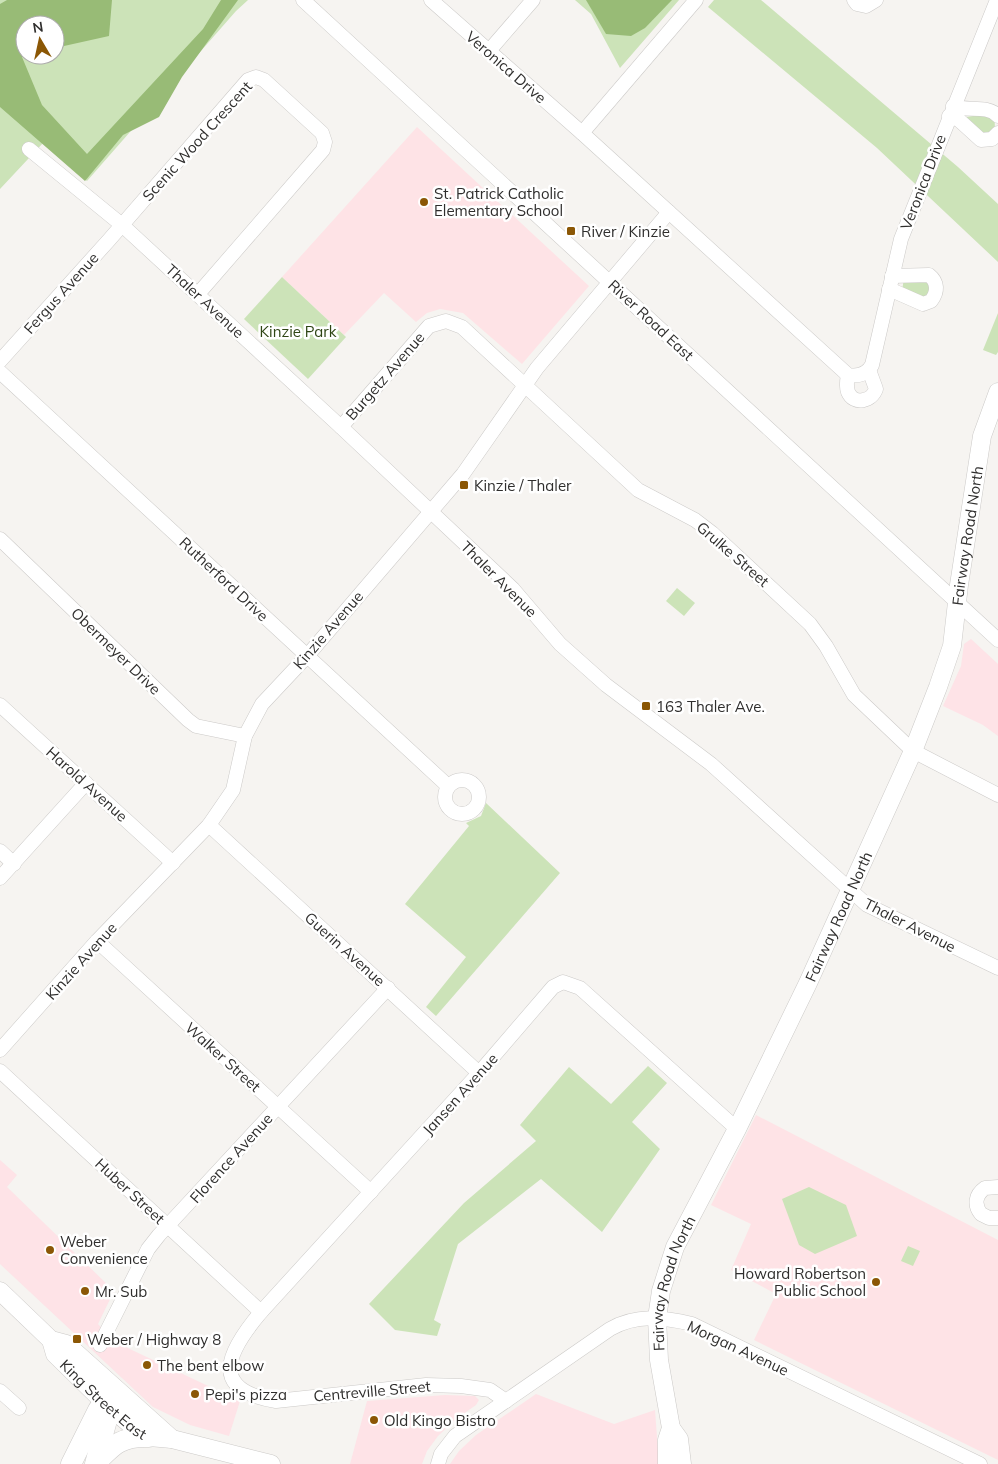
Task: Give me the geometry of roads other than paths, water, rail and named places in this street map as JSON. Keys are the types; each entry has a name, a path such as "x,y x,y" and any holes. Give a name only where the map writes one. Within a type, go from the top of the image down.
{"highway":[{"path":"95,1463 112,1399"},
{"path":"71,1464 112,1399"},
{"path":"95,1463 112,1446 123,1439 134,1436 150,1437"}],"main road":[{"name":"Fairway Road North","path":"682,1464 679,1439 672,1428 659,1360 657,1318 661,1291 675,1247 808,983 913,751 952,646 956,603 982,436 998,392"},
{"path":"0,1291 51,1340 66,1344 112,1399"},
{"name":"King Street East","path":"112,1399 133,1427 150,1437 172,1439 271,1464"},
{"name":"King Street East","path":"112,1399 155,1421 172,1439"},
{"name":"Fairway Road North","path":"667,1464 667,1440 672,1428"}],"street":[{"name":"River Road East","path":"303,0 998,640"},
{"name":"Veronica Drive","path":"431,0 582,133 848,375 847,388 856,400 866,400 873,395 876,389 869,370 872,365 901,239 997,0"},
{"path":"488,52 533,0"},
{"path":"582,133 696,0"},
{"path":"854,0 857,4 866,6 876,0"},
{"name":"Scenic Wood Crescent","path":"122,225 248,80 256,77 264,80 322,133 326,142 324,150 198,294"},
{"path":"951,111 988,109 998,116"},
{"path":"951,111 981,140 992,139 998,133"},
{"name":"Thaler Avenue","path":"29,149 122,225 198,294 513,589 560,644 606,685 712,764 867,905 998,968"},
{"name":"Kinzie Avenue","path":"0,1050 97,941 209,825 233,790 245,736 262,704 431,512 480,452 524,385 669,212"},
{"name":"Fergus Avenue","path":"0,361 122,225"},
{"name":"Burgetz Avenue","path":"341,427 422,332 437,322 446,321 462,327 524,385"},
{"path":"848,375 859,376 869,370"},
{"name":"Rutherford Drive","path":"0,372 448,786"},
{"name":"Grulke Street","path":"524,385 638,490 695,520 712,533 810,624 826,646 854,695 913,751 998,794"},
{"name":"Obermeyer Drive","path":"0,539 188,720 196,726 245,736"},
{"name":"Harold Avenue","path":"0,705 173,863"},
{"path":"0,878 86,783"},
{"name":"Guerin Avenue","path":"209,825 479,1073"},
{"path":"0,851 14,864"},
{"name":"Walker Street","path":"97,941 371,1192"},
{"name":"Jansen Avenue","path":"238,1388 230,1372 230,1362 247,1328 479,1073 554,987 563,982 580,988 736,1129"},
{"name":"Florence Avenue","path":"100,1345 148,1249 388,988"},
{"name":"Huber Street","path":"0,1070 261,1312"},
{"path":"998,1187 985,1188 977,1196 976,1201 981,1214 990,1218 998,1218"},
{"name":"Morgan Avenue","path":"438,1464 441,1454 455,1436 622,1322 633,1319 657,1318 692,1324 980,1464"},
{"name":"Centreville Street","path":"238,1388 259,1398 276,1401 426,1385 461,1386 490,1390 506,1401"},
{"path":"0,1391 19,1408"}],"place":[{"name":"St. Patrick Catholic Elementary School","path":"424,202"},
{"name":"River / Kinzie","path":"571,231"},
{"name":"Kinzie / Thaler","path":"464,485"},
{"name":"163 Thaler Ave.","path":"646,706"},
{"name":"Weber Convenience","path":"50,1250"},
{"name":"Howard Robertson Public School","path":"876,1282"},
{"name":"Mr. Sub","path":"85,1291"},
{"name":"Weber / Highway 8","path":"77,1339"},
{"name":"The bent elbow","path":"147,1365"},
{"name":"Pepi's pizza","path":"195,1394"},
{"name":"Old Kingo Bistro","path":"374,1420"}],"park label":[{"name":"Kinzie Park","path":"298,331"}]}
